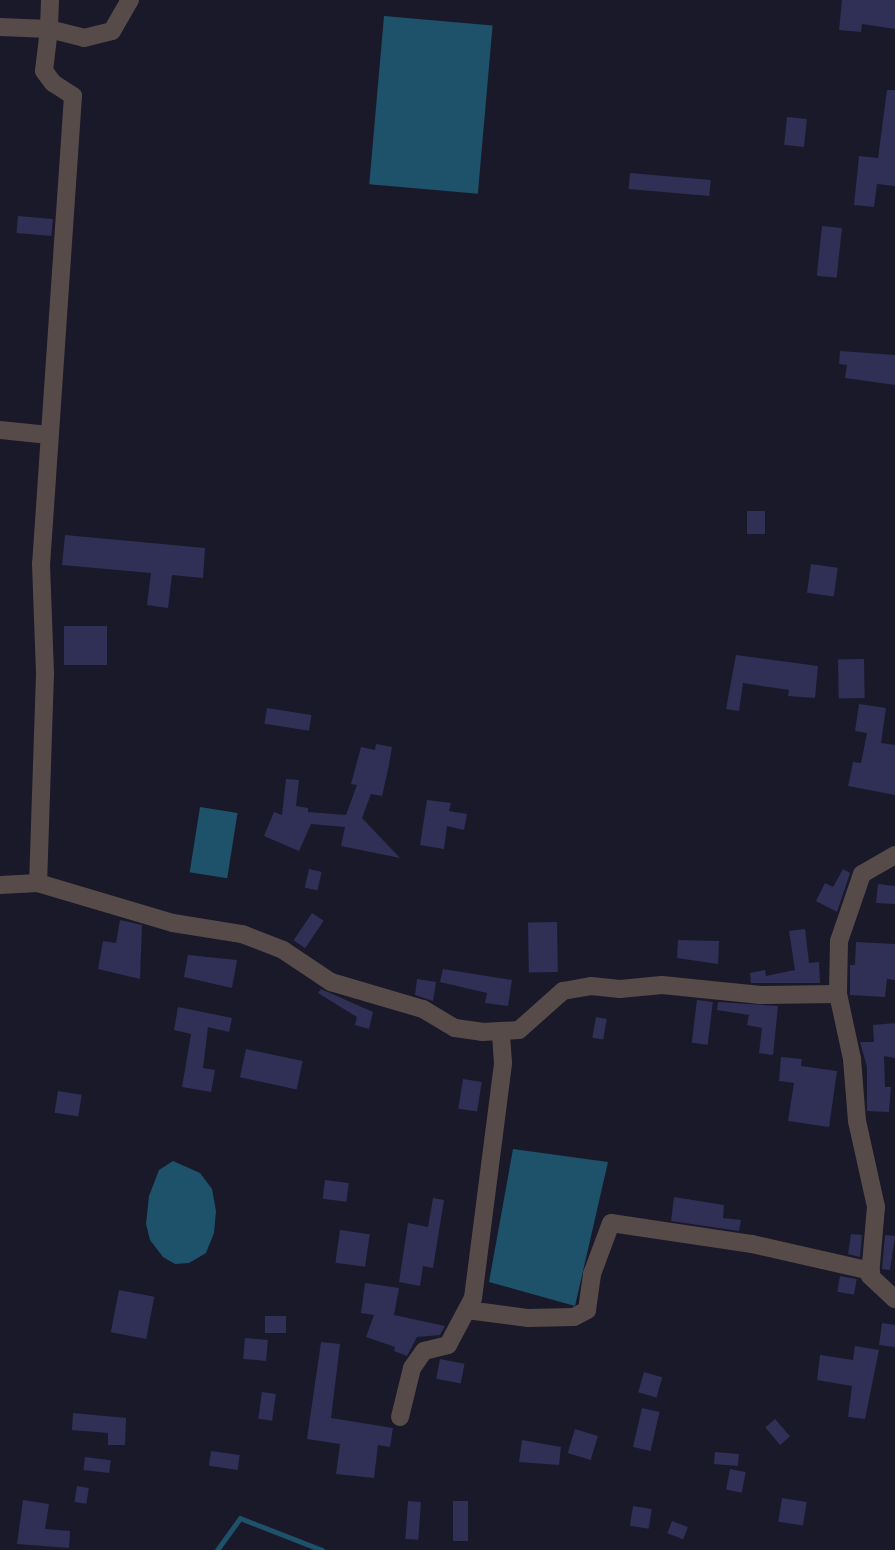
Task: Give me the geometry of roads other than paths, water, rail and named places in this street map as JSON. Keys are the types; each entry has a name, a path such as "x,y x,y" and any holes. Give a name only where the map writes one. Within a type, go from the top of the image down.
{"street":[{"path":"38,883 45,674 41,564 73,96 53,83 44,71 50,0"},
{"path":"0,27 49,29 84,38 112,31 130,0"},
{"path":"0,430 49,435"},
{"path":"895,855 862,874 839,940 838,994 852,1059 857,1121 876,1207 870,1276 895,1299"},
{"path":"0,885 38,883 152,918 242,934 283,950 331,982 423,1009 455,1028 519,1030 563,991 591,986 620,988 662,985 760,995 838,994"},
{"path":"400,1417 412,1368 424,1351 448,1345 473,1298 481,1211 500,1083 501,1031"},
{"path":"467,1310 528,1318 574,1317 587,1310 592,1274 610,1223 752,1244 871,1271"}],"water":[{"path":"384,16 493,25 478,194 369,184"},
{"path":"200,807 238,813 227,878 190,872"},
{"path":"513,1149 608,1162 575,1306 489,1282"},
{"path":"173,1161 200,1173 212,1189 216,1211 214,1233 206,1253 189,1263 175,1264 163,1257 150,1240 146,1224 149,1196 159,1170"}],"waterway":[{"path":"217,1550 240,1518 322,1550"}]}
